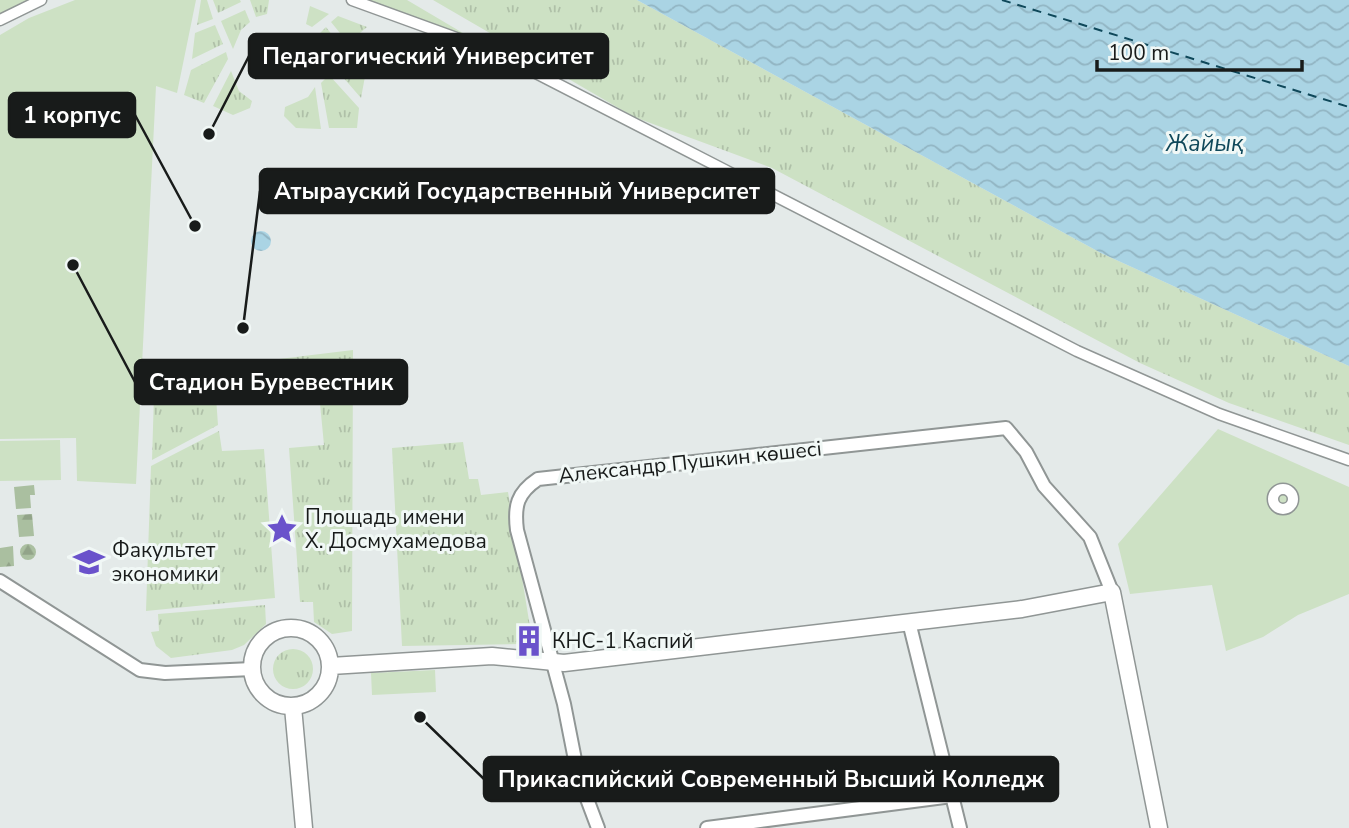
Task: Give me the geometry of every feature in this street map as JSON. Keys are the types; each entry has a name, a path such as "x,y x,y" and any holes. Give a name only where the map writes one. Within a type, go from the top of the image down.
{"street":[{"path":"0,20 41,0"},
{"path":"352,0 495,52 1077,351 1219,414 1349,460"},
{"name":"Александр Пушкин көшесі","path":"552,661 515,512 519,496 538,479 1006,428 1026,452 1044,486 1090,537 1112,592"},
{"path":"0,581 140,670 165,673 252,669"},
{"path":"331,666 492,656 564,663 1021,609 1112,592 1159,828"},
{"path":"909,622 960,828"},
{"path":"294,628 318,638 326,648 331,666 326,687 317,697 293,707 282,706 265,697 256,684 252,669 259,644 281,629 294,628"},
{"path":"552,661 578,775 598,828"},
{"path":"293,707 304,828"},
{"path":"707,828 952,796"}],"green space":[{"path":"0,0 41,0 0,20"},
{"path":"75,0 196,0 177,93 156,86 136,484 77,481 76,438 0,439 0,35 29,18"},
{"path":"201,0 207,0 213,19 197,25"},
{"path":"213,0 240,0 241,2 218,13"},
{"path":"250,0 269,0 267,14 256,17"},
{"path":"352,0 407,0 495,52"},
{"path":"433,0 637,0 1101,253 1349,366 1349,445 1229,403 1140,363 772,168 634,117"},
{"path":"310,6 329,14 312,27 306,24"},
{"path":"245,10 250,22 241,30 233,49 221,21"},
{"path":"338,16 367,27 348,43 331,22"},
{"path":"215,25 223,44 192,59 195,33"},
{"path":"326,27 342,48 323,67 323,54 317,36"},
{"path":"372,33 367,66 352,51"},
{"path":"226,52 228,59 204,103 184,95 191,70"},
{"path":"346,57 366,71 361,98 335,68"},
{"path":"231,71 239,91 252,101 250,108 233,115 213,106"},
{"path":"329,75 359,108 357,128 329,128 321,83"},
{"path":"315,87 321,129 296,128 284,116 285,107 308,97"},
{"path":"353,350 352,631 332,634 314,622 313,602 300,602 289,448 324,445 316,362 279,364 279,359"},
{"path":"247,359 247,366 214,369 218,425 152,460 155,362"},
{"path":"1218,429 1349,487 1349,594 1298,615 1263,637 1226,651 1212,585 1130,594 1118,544"},
{"path":"219,431 222,451 264,449 275,598 146,611 151,466"},
{"path":"60,440 61,480 0,481 0,441"},
{"path":"463,442 469,479 478,479 481,495 508,492 531,633 519,634 520,644 402,646 392,448"},
{"path":"34,485 35,495 30,495 31,508 16,509 14,487"},
{"path":"32,514 34,536 19,537 17,515"},
{"path":"28,544 34,546 34,558 28,560 22,558 20,552 22,546"},
{"path":"13,546 14,566 0,567 0,548"},
{"path":"265,605 266,624 244,645 232,650 171,658 156,646 151,632 159,631 158,614"},
{"path":"293,649 301,650 307,655 312,661 312,677 307,683 301,688 293,689 285,688 279,683 274,677 273,669 274,661 279,655 285,650"},
{"path":"435,670 436,692 372,695 371,673"}],"water":[{"name":"Жайық","path":"637,0 1349,0 1349,366 1101,253"},
{"path":"261,231 268,234 271,241 268,248 261,251 254,248 251,241 254,234"}],"ferry route":[{"path":"1002,0 1349,107"}],"place":[{"name":"Педагогический Университет","path":"209,134"},
{"name":"1 корпус","path":"195,226"},
{"name":"Стадион Буревестник","path":"73,265"},
{"name":"Атырауский Государственный Университет","path":"243,328"},
{"name":"Площадь имени Х. Досмухамедова","path":"282,529"},
{"name":"Факультет экономики","path":"89,562"},
{"name":"КНС-1 Каспий","path":"529,641"},
{"name":"Прикаспийский Современный Высший Колледж","path":"420,717"}]}
